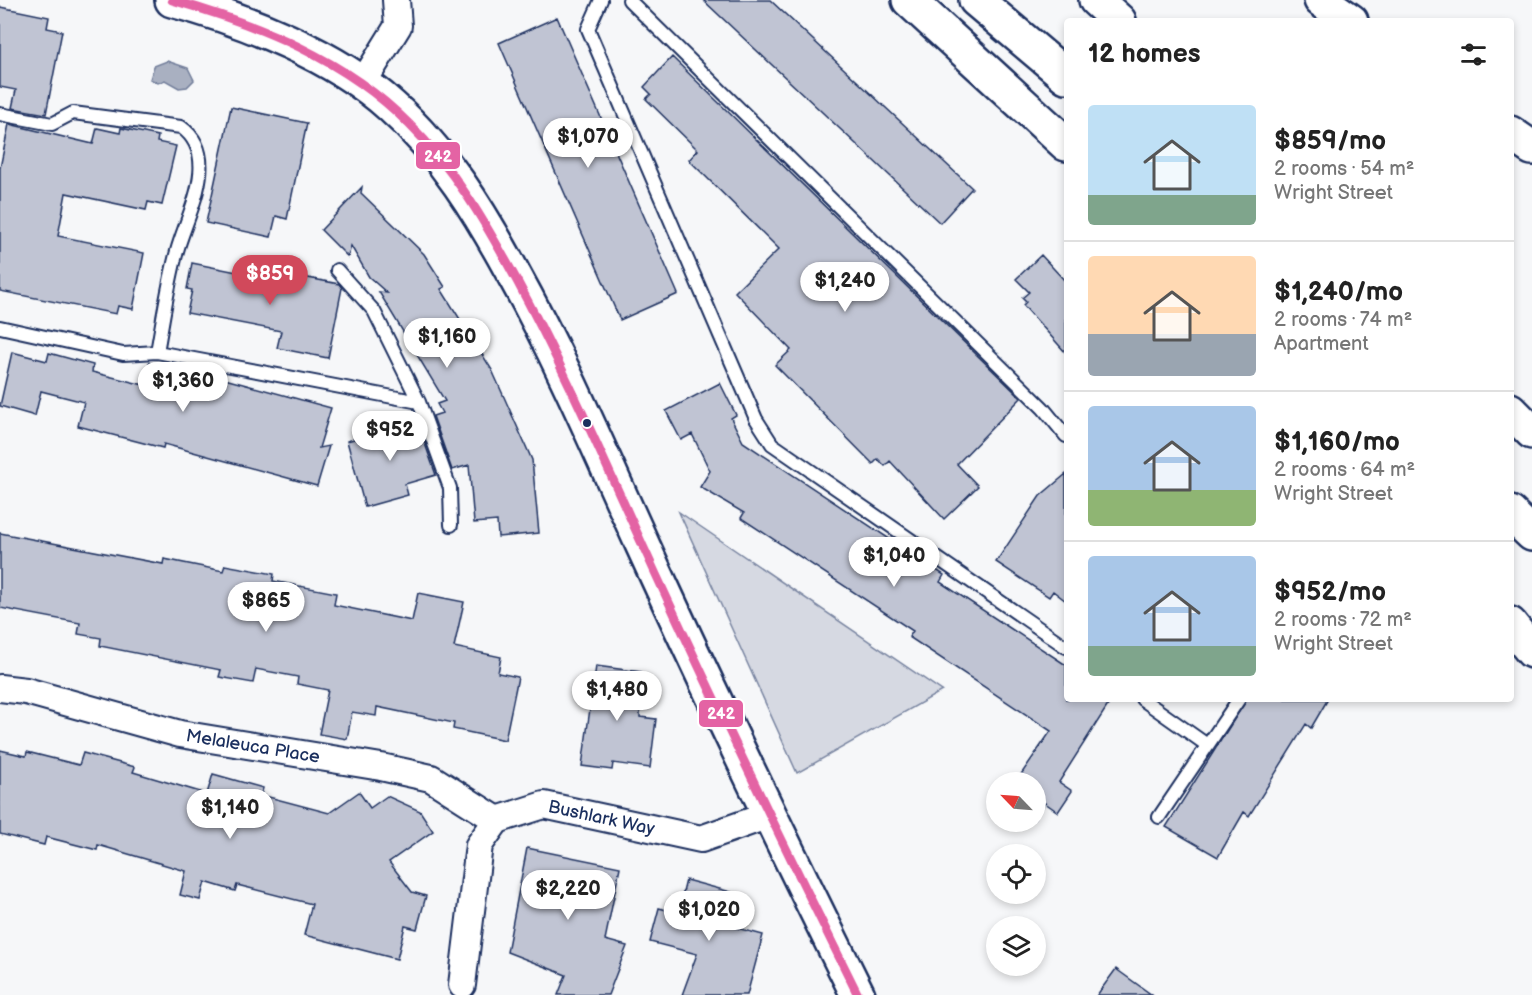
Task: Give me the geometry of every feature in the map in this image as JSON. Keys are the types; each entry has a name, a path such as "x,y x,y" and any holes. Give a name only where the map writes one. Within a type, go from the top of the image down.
{"main road":[{"path":"171,0 266,32 333,66 391,105 452,171 500,249 548,336 769,815 858,995"},
{"path":"909,0 1064,142"},
{"path":"976,0 1064,74"},
{"path":"1096,0 1116,18"},
{"path":"1321,0 1347,18"},
{"path":"1514,136 1532,148"},
{"path":"1514,414 1532,432"},
{"path":"1514,517 1532,534"},
{"path":"1514,629 1532,651"}],"street":[{"path":"362,84 398,26 396,0"},
{"name":"Melaleuca Place","path":"0,687 26,691 180,734 381,766 432,778 497,820"},
{"name":"Bushlark Way","path":"497,820 544,805 701,839 769,815"},
{"path":"462,985 479,845 497,820"}],"lane":[{"path":"601,0 588,29 752,408 772,444 1064,646"},
{"path":"629,0 1043,408 1064,434"},
{"path":"0,114 52,124 73,113 181,127 193,136 200,155 197,196 177,251 157,352"},
{"path":"337,270 374,311 419,402 450,488 451,525"},
{"path":"0,327 123,354 157,352 419,402"},
{"path":"1146,702 1207,745"},
{"path":"1159,817 1237,702"}],"shaded area":[{"path":"679,512 942,691 797,773"}],"water":[{"path":"167,61 188,68 194,80 187,87 179,88 165,80 158,83 150,79 154,66"}],"building":[{"path":"703,0 770,0 972,188 940,223"},
{"path":"0,7 49,17 47,28 62,31 46,114 12,108 16,90 0,87"},
{"path":"557,17 678,294 620,320 499,43"},
{"path":"672,57 1021,398 957,464 978,486 944,519 890,461 885,466 878,459 873,464 775,365 791,350 735,292 779,249 689,160 698,150 646,99 651,94 644,87"},
{"path":"231,107 307,123 287,219 276,216 271,237 206,223"},
{"path":"9,124 93,144 97,128 120,133 121,128 158,136 157,142 176,146 162,205 148,202 146,210 66,193 58,236 144,253 133,309 118,306 116,314 0,291 0,168"},
{"path":"362,187 361,193 424,254 445,287 441,289 492,370 532,460 539,533 498,537 497,521 474,523 469,465 452,470 433,416 442,413 437,404 445,401 379,292 387,293 369,277 351,246 348,257 321,230"},
{"path":"1041,255 1064,280 1064,351 1023,305 1026,302 1022,298 1029,292 1016,279"},
{"path":"192,263 286,282 287,274 339,284 342,288 328,358 277,348 281,331 187,313 192,290 187,289"},
{"path":"12,352 47,361 49,353 93,365 92,372 144,385 149,363 198,375 199,372 331,408 319,448 329,446 317,486 164,444 163,448 78,426 84,402 41,391 35,416 0,406"},
{"path":"720,383 736,415 731,418 743,442 944,575 940,582 1064,664 1064,702 1110,702 1059,782 1072,791 1058,812 1046,804 1046,772 1023,772 1051,731 909,637 913,631 741,518 744,513 700,487 710,471 692,434 681,440 666,411"},
{"path":"417,421 436,475 405,484 408,495 365,507 347,441"},
{"path":"1064,476 1064,599 1053,591 1049,597 996,562 1040,496"},
{"path":"0,533 163,564 164,559 223,571 225,565 274,574 273,581 336,593 334,605 412,621 418,593 464,602 454,647 501,657 498,673 518,677 505,740 453,729 454,723 377,707 376,716 352,712 347,739 319,734 328,690 297,684 298,677 256,669 253,683 219,677 221,670 100,646 101,638 78,634 80,623 0,608"},
{"path":"596,666 641,672 636,709 640,710 640,717 656,719 650,768 613,763 612,770 582,766"},
{"path":"1245,702 1326,702 1311,728 1306,724 1249,816 1244,812 1218,857 1166,827"},
{"path":"0,750 26,756 27,752 79,765 83,753 135,767 133,772 207,794 213,774 263,788 261,795 329,813 359,792 370,808 387,796 420,811 433,831 389,862 412,892 426,896 417,929 405,926 397,959 304,935 312,904 237,885 235,891 205,882 200,900 180,895 186,871 98,845 97,850 46,837 44,845 0,834"},
{"path":"527,848 620,867 605,940 627,946 608,995 558,995 566,975 507,952"},
{"path":"686,880 731,892 722,924 763,935 747,995 682,995 697,954 650,942 659,908 678,913"},
{"path":"1116,969 1152,995 1097,995"}],"transit line":[{"name":"242","path":"172,0 268,33 329,63 384,101 425,141 455,178 493,238 550,345 722,715 858,995"}]}
